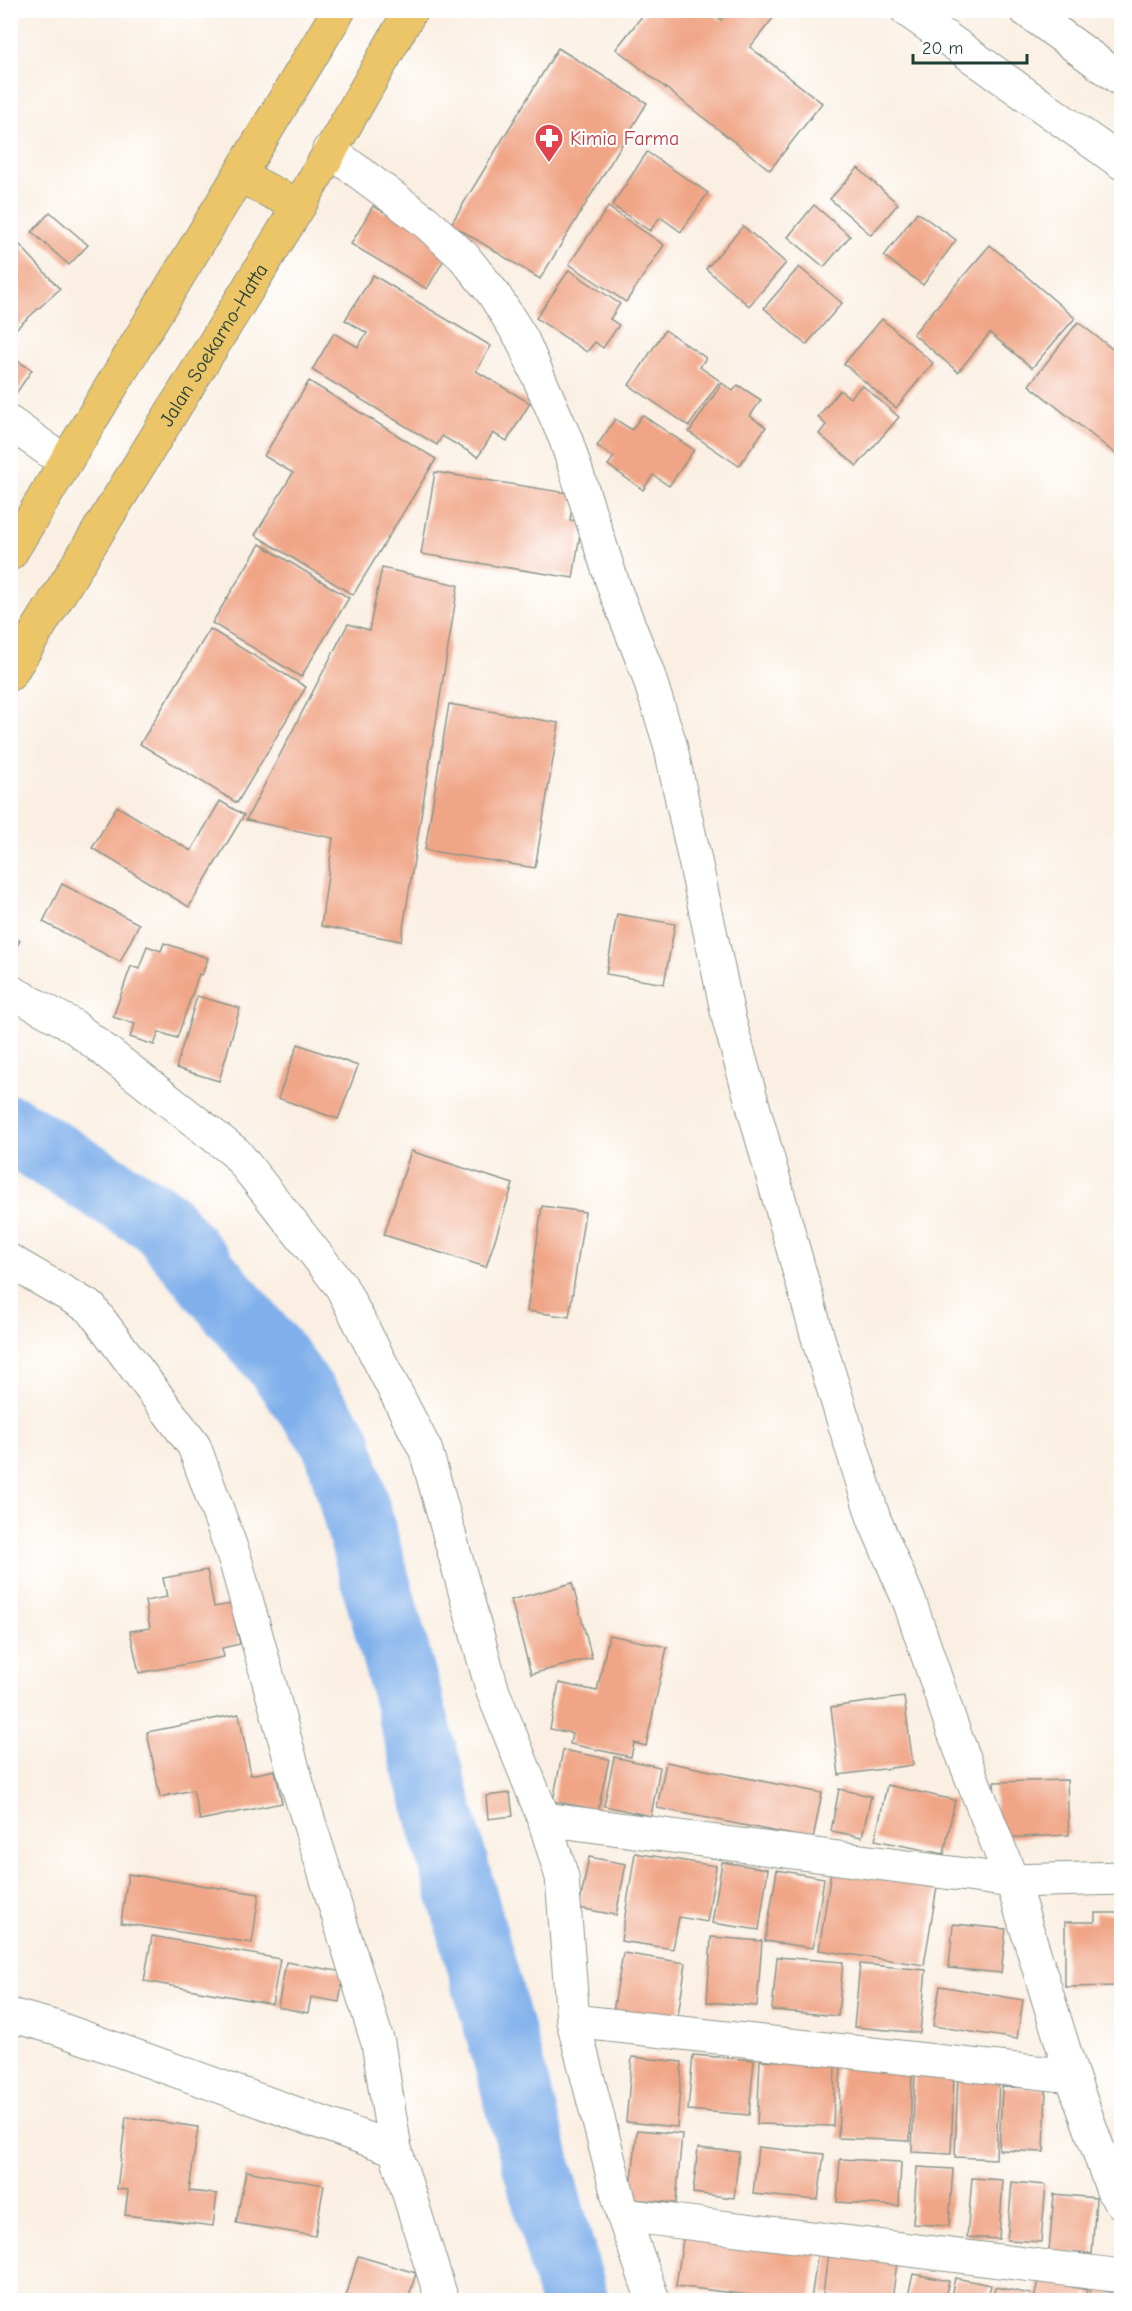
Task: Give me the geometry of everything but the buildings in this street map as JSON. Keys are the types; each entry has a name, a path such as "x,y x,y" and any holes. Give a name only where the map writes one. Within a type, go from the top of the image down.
{"highway":[{"path":"10,554 339,10"},
{"name":"Jalan Soekarno-Hatta","path":"10,674 298,206 411,10"},
{"path":"240,176 298,206"}],"street":[{"path":"907,10 1122,163"},
{"path":"1026,10 1122,80"},
{"path":"329,150 426,222 464,257 493,293 522,339 566,440 615,590 647,671 670,744 729,1020 823,1356 874,1519 910,1603 953,1731 1012,1881 1072,2076 1113,2191 1122,2203"},
{"path":"10,423 64,462"},
{"path":"10,992 72,1024 236,1153 341,1286 426,1451 493,1692 544,1820 562,1877 573,2021 623,2215 653,2301"},
{"path":"10,1260 91,1308 194,1446 235,1559 298,1786 378,2043 395,2149 442,2301"},
{"path":"544,1820 1012,1881 1122,1878"},
{"path":"10,2015 54,2027 395,2149"},
{"path":"573,2021 1072,2076"},
{"path":"623,2215 1122,2276"}],"waterway":[{"path":"10,1129 160,1221 276,1359 337,1442 574,2300"}],"place":[{"name":"Kimia Farma","path":"549,164"}]}
